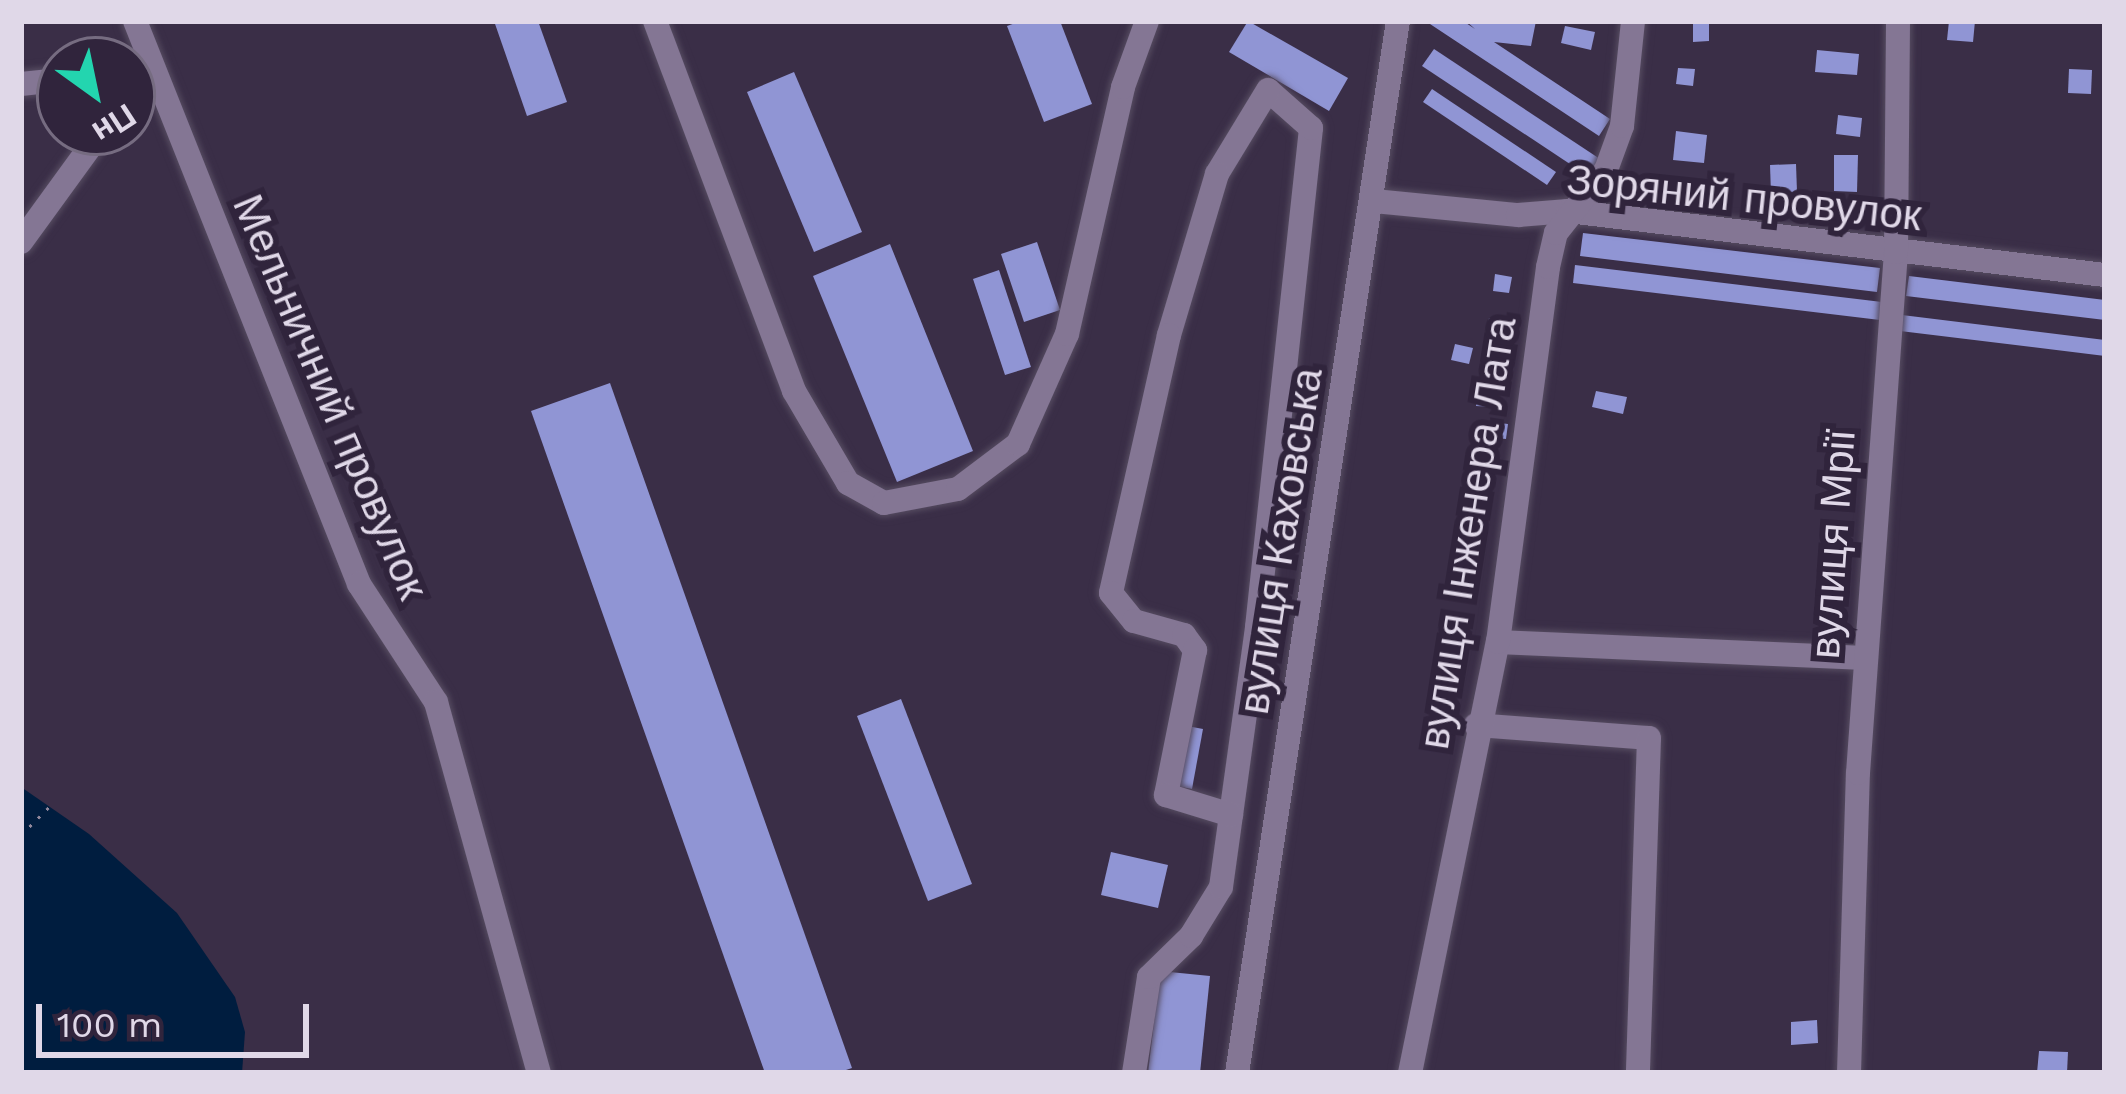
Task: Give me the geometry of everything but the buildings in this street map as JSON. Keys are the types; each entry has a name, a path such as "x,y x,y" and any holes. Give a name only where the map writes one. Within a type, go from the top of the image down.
{"street":[{"path":"655,21 794,391 848,483 884,503 958,489 1018,444 1067,334 1123,87 1148,21"},
{"name":"вулиця Каховська","path":"1237,1073 1398,21"},
{"name":"вулиця Інженера Лата","path":"1410,1073 1476,725 1498,642 1548,267 1568,211 1606,170 1622,126 1633,21"},
{"name":"вулиця Мрії","path":"1849,1073 1865,658 1896,252 1898,21"},
{"path":"1134,1073 1149,977 1191,936 1221,887 1231,815 1311,128 1268,90 1217,174 1169,334 1112,593 1134,621 1184,635 1195,650 1166,795 1231,815"},
{"name":"Мельничний провулок","path":"156,116 359,584 436,702 539,1073"},
{"path":"21,242 84,156"},
{"name":"Зоряний провулок","path":"1374,201 1519,215 1568,211 2105,275"},
{"path":"1498,642 1865,658"},
{"path":"1476,725 1648,738 1638,1073"},
{"path":"1221,887 1265,893"}],"path":[{"path":"21,835 49,807"}],"water":[{"path":"21,787 89,834 177,913 235,997 245,1032 242,1073 21,1073"}]}
